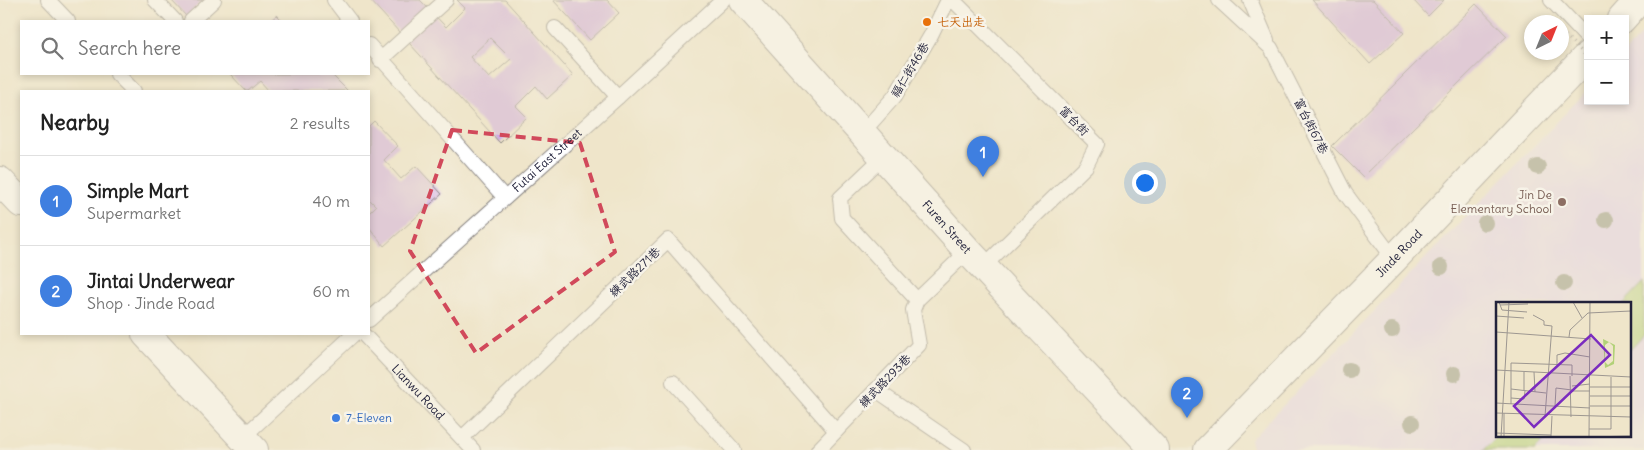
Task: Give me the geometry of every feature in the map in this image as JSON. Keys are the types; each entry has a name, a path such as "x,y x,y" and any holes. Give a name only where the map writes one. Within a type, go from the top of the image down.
{"street":[{"name":"Furen Street","path":"743,0 976,259 1155,450"},
{"path":"1626,15 1640,0"},
{"name":"Jinde Road","path":"1208,450 1584,60"},
{"path":"0,181 20,202"},
{"path":"147,335 248,444"}],"lane":[{"path":"48,0 67,20"},
{"path":"155,0 174,20"},
{"path":"192,20 214,0"},
{"path":"334,0 349,20"},
{"path":"380,60 446,0"},
{"name":"Futai East Street","path":"370,319 618,97 723,0"},
{"name":"福仁街46巷","path":"862,132 896,96 931,35 948,0"},
{"name":"富台街","path":"953,0 1097,144 1086,166 976,259"},
{"name":"富台街67巷","path":"1219,0 1271,48 1345,194 1394,259"},
{"path":"1250,0 1271,48"},
{"path":"1551,0 1584,35"},
{"path":"555,28 618,97"},
{"path":"370,46 380,60 505,198"},
{"path":"119,75 133,90"},
{"path":"884,156 840,198 842,218 917,300 976,259"},
{"name":"練武路271巷","path":"462,438 668,240 836,431"},
{"name":"練武路293巷","path":"821,449 919,345 913,310 917,300"},
{"path":"248,444 353,335"},
{"name":"Lianwu Road","path":"363,335 473,450"},
{"path":"673,382 734,450"},
{"path":"876,390 964,450"}],"path":[{"path":"1569,38 1584,52"}],"highlighted area":[{"path":"452,130 580,143 615,252 476,353 410,251"}],"shaded area":[{"name":"Jin De Elementary School","path":"1644,32 1644,450 1253,450 1250,440 1584,94 1584,105 1629,105 1629,48"}],"green space":[{"path":"1644,282 1644,335 1632,348 1632,302 1625,302"},
{"path":"1496,437 1546,438 1535,450 1483,450"}],"building":[{"path":"171,0 203,0 187,17"},
{"path":"370,0 420,0 446,27 465,8 457,0 505,0 573,75 547,99 536,86 516,106 527,117 500,143","holes":["490,38 511,59 489,78 470,57"]},
{"path":"553,0 607,0 619,13 590,40"},
{"path":"1312,0 1373,0 1404,33 1370,64"},
{"path":"1413,0 1444,0 1428,16"},
{"path":"1476,4 1507,36 1363,177 1332,146"},
{"path":"277,15 282,20 271,20"},
{"path":"231,75 332,75 347,90 268,90 260,81 249,90 245,90"},
{"path":"374,121 398,146 384,160 401,179 416,166 442,194 384,246 370,228 370,212 376,206 370,200 370,125"}],"place":[{"name":"七天出走","path":"927,22"},
{"name":"Simple Mart","path":"983,177"},
{"name":"Jin De Elementary School","path":"1562,202"},
{"name":"7-Eleven","path":"336,418"},
{"name":"Jintai Underwear","path":"1187,418"}]}
